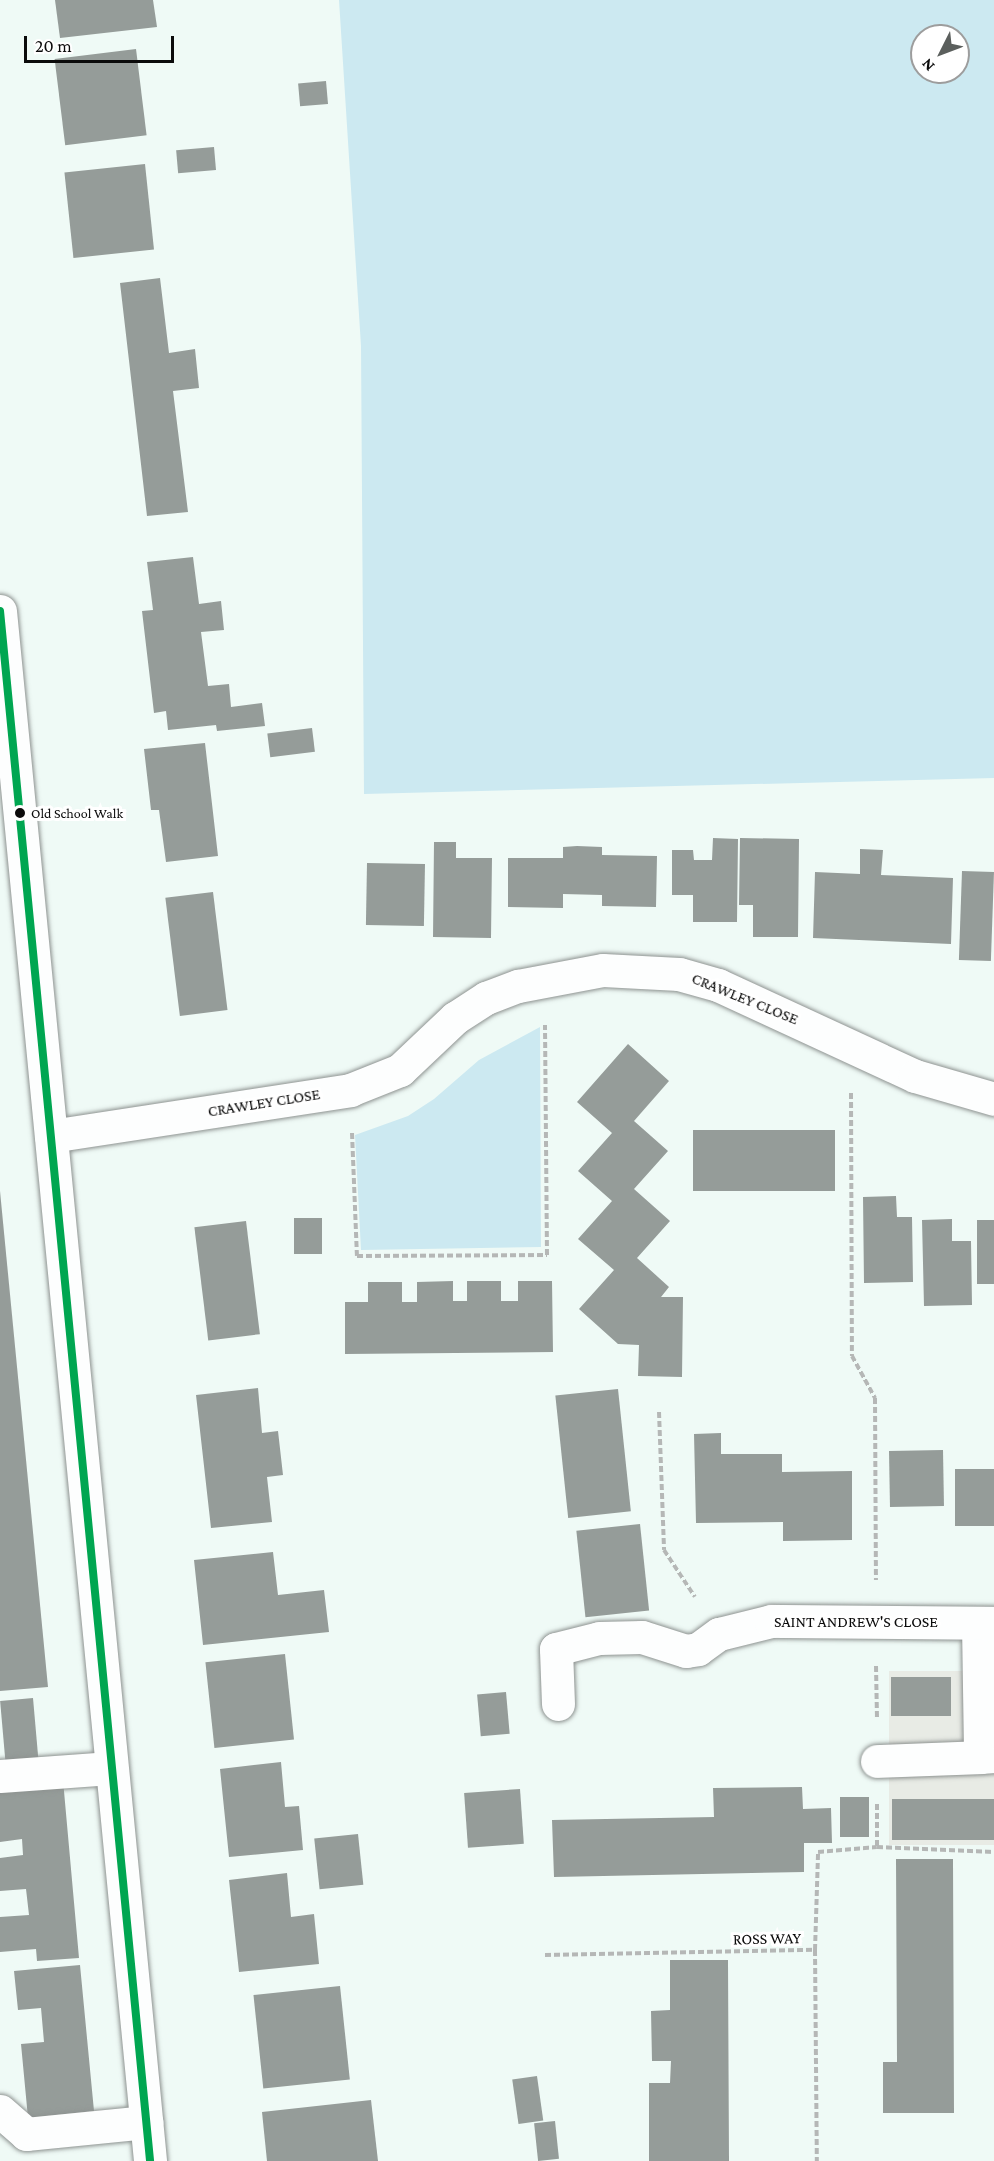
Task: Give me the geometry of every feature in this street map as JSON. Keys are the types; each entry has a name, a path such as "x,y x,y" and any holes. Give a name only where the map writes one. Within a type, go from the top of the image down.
{"street":[{"path":"0,611 11,831 51,1136 150,2161"},
{"name":"CRAWLEY CLOSE","path":"51,1136 350,1090 400,1070 455,1018 486,998 545,980 603,970 679,974 718,985 851,1044 915,1076 994,1100"},
{"name":"SAINT ANDREW'S CLOSE","path":"558,1704 556,1649 624,1636 642,1637 686,1651 698,1649 719,1634 771,1621 986,1623"},
{"path":"877,1761 987,1757 986,1623"},
{"path":"0,1776 111,1768"},
{"path":"0,2111 26,2134 146,2122"}],"path":[{"path":"350,1090 357,1256 547,1255 545,980"},
{"path":"851,1044 852,1356 875,1398 878,1847"},
{"path":"659,1412 664,1550 719,1634"},
{"path":"815,1950 818,1852 878,1847 994,1852"},
{"name":"ROSS WAY","path":"545,1955 815,1950 817,2161"}],"shaded area":[{"path":"339,0 994,0 994,778 364,794 361,346"},
{"path":"540,1027 541,1247 361,1250 355,1135 408,1116 434,1099 479,1060"},
{"path":"889,1671 994,1671 994,1845 889,1845"}],"building":[{"path":"55,0 153,0 157,27 60,38"},
{"path":"136,49 147,135 65,145 55,59"},
{"path":"326,81 328,104 300,106 298,83"},
{"path":"214,147 216,170 178,173 176,150"},
{"path":"145,164 154,250 73,258 64,172"},
{"path":"160,278 169,353 195,349 199,388 173,391 188,512 147,516 120,283"},
{"path":"193,557 199,604 221,601 224,630 201,632 208,686 229,684 231,707 262,703 265,726 217,731 216,725 168,730 166,711 154,713 142,611 153,610 147,562"},
{"path":"312,728 315,752 270,757 267,733"},
{"path":"205,743 218,856 166,862 159,810 151,810 144,749"},
{"path":"713,838 738,839 737,922 693,922 693,895 672,895 672,850 693,850 694,860 712,860"},
{"path":"740,838 799,839 798,937 753,937 753,905 739,905"},
{"path":"434,842 456,842 456,858 492,858 491,938 433,937"},
{"path":"563,847 602,847 602,855 657,856 656,907 602,906 602,895 563,894 563,908 508,907 508,858 563,858"},
{"path":"860,849 883,850 881,875 953,878 951,944 813,938 815,872 860,874"},
{"path":"367,863 425,864 424,926 366,925"},
{"path":"962,871 994,872 991,961 959,960"},
{"path":"213,892 228,1010 180,1016 165,898"},
{"path":"628,1044 669,1081 634,1121 668,1151 634,1189 670,1221 637,1258 669,1287 661,1297 683,1297 682,1377 638,1376 639,1345 618,1344 579,1309 614,1270 578,1239 612,1201 578,1171 612,1133 577,1102"},
{"path":"693,1130 835,1130 835,1191 693,1191"},
{"path":"0,1191 48,1687 0,1691"},
{"path":"896,1196 897,1217 912,1217 913,1282 864,1283 863,1197"},
{"path":"294,1218 322,1218 322,1254 294,1254"},
{"path":"952,1219 952,1241 971,1241 972,1305 924,1306 922,1220"},
{"path":"977,1220 994,1220 994,1284 977,1284"},
{"path":"246,1221 260,1334 208,1340 194,1227"},
{"path":"453,1281 453,1301 467,1301 467,1281 501,1281 501,1301 518,1301 518,1281 552,1281 553,1352 345,1354 345,1302 368,1302 368,1282 402,1282 402,1302 417,1302 417,1282"},
{"path":"258,1388 262,1433 278,1431 283,1475 267,1477 272,1522 211,1528 196,1395"},
{"path":"618,1389 631,1511 568,1518 555,1396"},
{"path":"721,1433 721,1454 782,1454 782,1472 852,1471 852,1540 783,1541 783,1522 696,1523 694,1434"},
{"path":"943,1450 944,1506 890,1507 889,1451"},
{"path":"955,1469 994,1469 994,1526 955,1526"},
{"path":"640,1524 649,1611 585,1617 576,1531"},
{"path":"273,1552 278,1595 324,1590 329,1632 203,1645 194,1560"},
{"path":"285,1654 294,1740 214,1748 205,1662"},
{"path":"891,1677 951,1677 951,1716 891,1716"},
{"path":"506,1692 510,1734 481,1736 477,1695"},
{"path":"33,1698 38,1759 5,1762 0,1701"},
{"path":"281,1762 285,1807 299,1806 303,1850 229,1857 220,1769"},
{"path":"63,1780 79,1958 37,1961 36,1949 0,1952 0,1917 29,1915 26,1889 0,1891 0,1858 23,1855 22,1839 0,1842 0,1786"},
{"path":"802,1787 803,1809 831,1808 832,1843 804,1843 804,1872 554,1877 552,1820 714,1817 713,1788"},
{"path":"520,1789 524,1844 468,1848 464,1793"},
{"path":"840,1797 869,1797 869,1837 840,1837"},
{"path":"892,1799 994,1799 994,1840 892,1840"},
{"path":"358,1834 363,1885 320,1889 314,1839"},
{"path":"896,1859 953,1859 954,2113 883,2113 883,2062 897,2062"},
{"path":"287,1873 291,1917 314,1914 319,1964 239,1972 229,1880"},
{"path":"670,1960 728,1960 729,2161 649,2161 649,2083 670,2083 671,2061 652,2061 651,2011 670,2010"},
{"path":"80,1965 94,2111 28,2118 21,2044 44,2042 41,2008 18,2010 14,1971"},
{"path":"340,1986 350,2079 263,2089 253,1995"},
{"path":"537,2076 543,2121 519,2124 512,2079"},
{"path":"371,2100 378,2161 267,2161 262,2112"},
{"path":"555,2121 559,2159 538,2161 534,2123"}],"transit line":[{"path":"0,611 150,2161"}],"place":[{"name":"Old School Walk","path":"20,813"}]}
